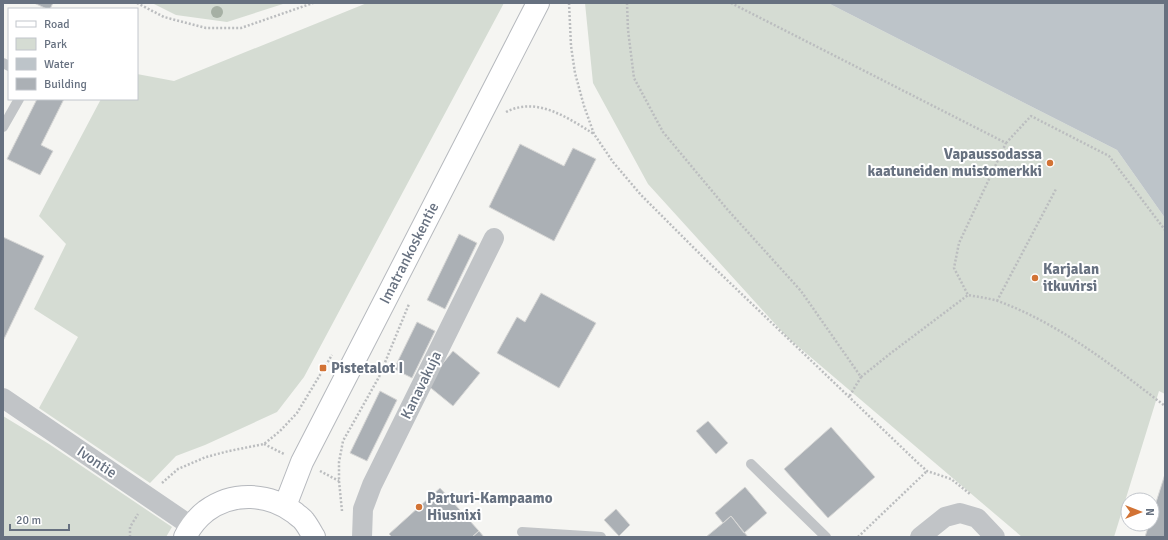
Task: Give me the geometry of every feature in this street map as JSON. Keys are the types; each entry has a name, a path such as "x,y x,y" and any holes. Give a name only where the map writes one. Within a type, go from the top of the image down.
{"main road":[{"name":"Imatrankoskentie","path":"285,506 302,462 538,3"},
{"path":"188,531 206,511 224,501 244,496 266,498 285,506 304,521 314,537"}],"street":[{"name":"Kanavakuja","path":"362,537 363,509 372,485 494,238"},
{"name":"Ivontie","path":"3,398 148,497 188,531"},
{"path":"920,537 945,517 960,514 977,518 995,537"}],"lane":[{"path":"3,127 18,100"},
{"path":"751,464 826,537"},
{"path":"522,532 601,537"}],"path":[{"path":"137,3 164,17 206,28 241,28 313,3"},
{"path":"569,3 571,46 575,73 584,106 594,134 613,162 641,195 703,257 927,472 951,479 972,496"},
{"path":"627,3 628,30 634,78 663,132 727,209 801,291 852,361 861,377"},
{"path":"731,3 1006,143"},
{"path":"504,114 508,111 523,106 550,109 594,134"},
{"path":"968,295 954,268 959,243 1006,143 1031,116 1109,156 1165,230"},
{"path":"997,301 1056,189"},
{"path":"848,397 861,377 968,295 997,301 1064,333 1124,374 1165,406"},
{"path":"342,517 339,462 343,440 379,377 409,303"},
{"path":"130,537 130,528 148,497 178,469 206,457 264,444 280,431 297,413 336,349"},
{"path":"858,537 927,472"}],"green space":[{"path":"152,3 286,3 227,22 176,15"},
{"path":"367,3 504,3 304,377 277,412 205,445 176,456 150,483 39,408 78,337 34,309 66,244 39,216 100,100 138,100 138,74 174,81"},
{"path":"585,3 828,3 1117,150 1165,218 1165,394 1159,391 1128,492 1120,492 1120,518 1114,537 1022,537 787,337 648,184 593,83"},
{"path":"3,416 49,444 172,527 166,537 3,536"}],"water":[{"path":"828,3 1165,3 1165,218 1117,150"}],"building":[{"path":"34,3 53,3 50,8 45,8"},
{"path":"36,100 64,100 41,145 53,151 40,175 7,159"},
{"path":"520,144 564,166 573,148 596,159 554,241 489,207"},
{"path":"459,234 477,243 445,309 427,300"},
{"path":"3,237 44,256 3,341"},
{"path":"541,293 596,323 559,388 497,353 517,317 525,322"},
{"path":"417,322 435,331 412,378 394,369"},
{"path":"453,351 480,373 453,406 426,384"},
{"path":"380,391 397,400 367,461 350,453"},
{"path":"708,421 728,443 716,454 696,431"},
{"path":"831,427 875,477 828,518 784,469"},
{"path":"1165,474 1165,537 1145,537 1147,532 1160,532 1159,492"},
{"path":"745,487 767,513 744,533 731,516 723,523 715,513"},
{"path":"440,488 479,531 472,537 392,537 389,534"},
{"path":"616,509 630,525 619,536 604,520"},
{"path":"731,516 748,537 706,537 723,523"},
{"path":"479,531 484,537 472,537"}],"place":[{"name":"Vapaussodassa kaatuneiden muistomerkki","path":"1050,163"},
{"name":"Karjalan itkuvirsi","path":"1035,278"},
{"name":"Pistetalot I","path":"323,368"},
{"name":"Parturi-Kampaamo Hiusnixi","path":"419,507"}]}
